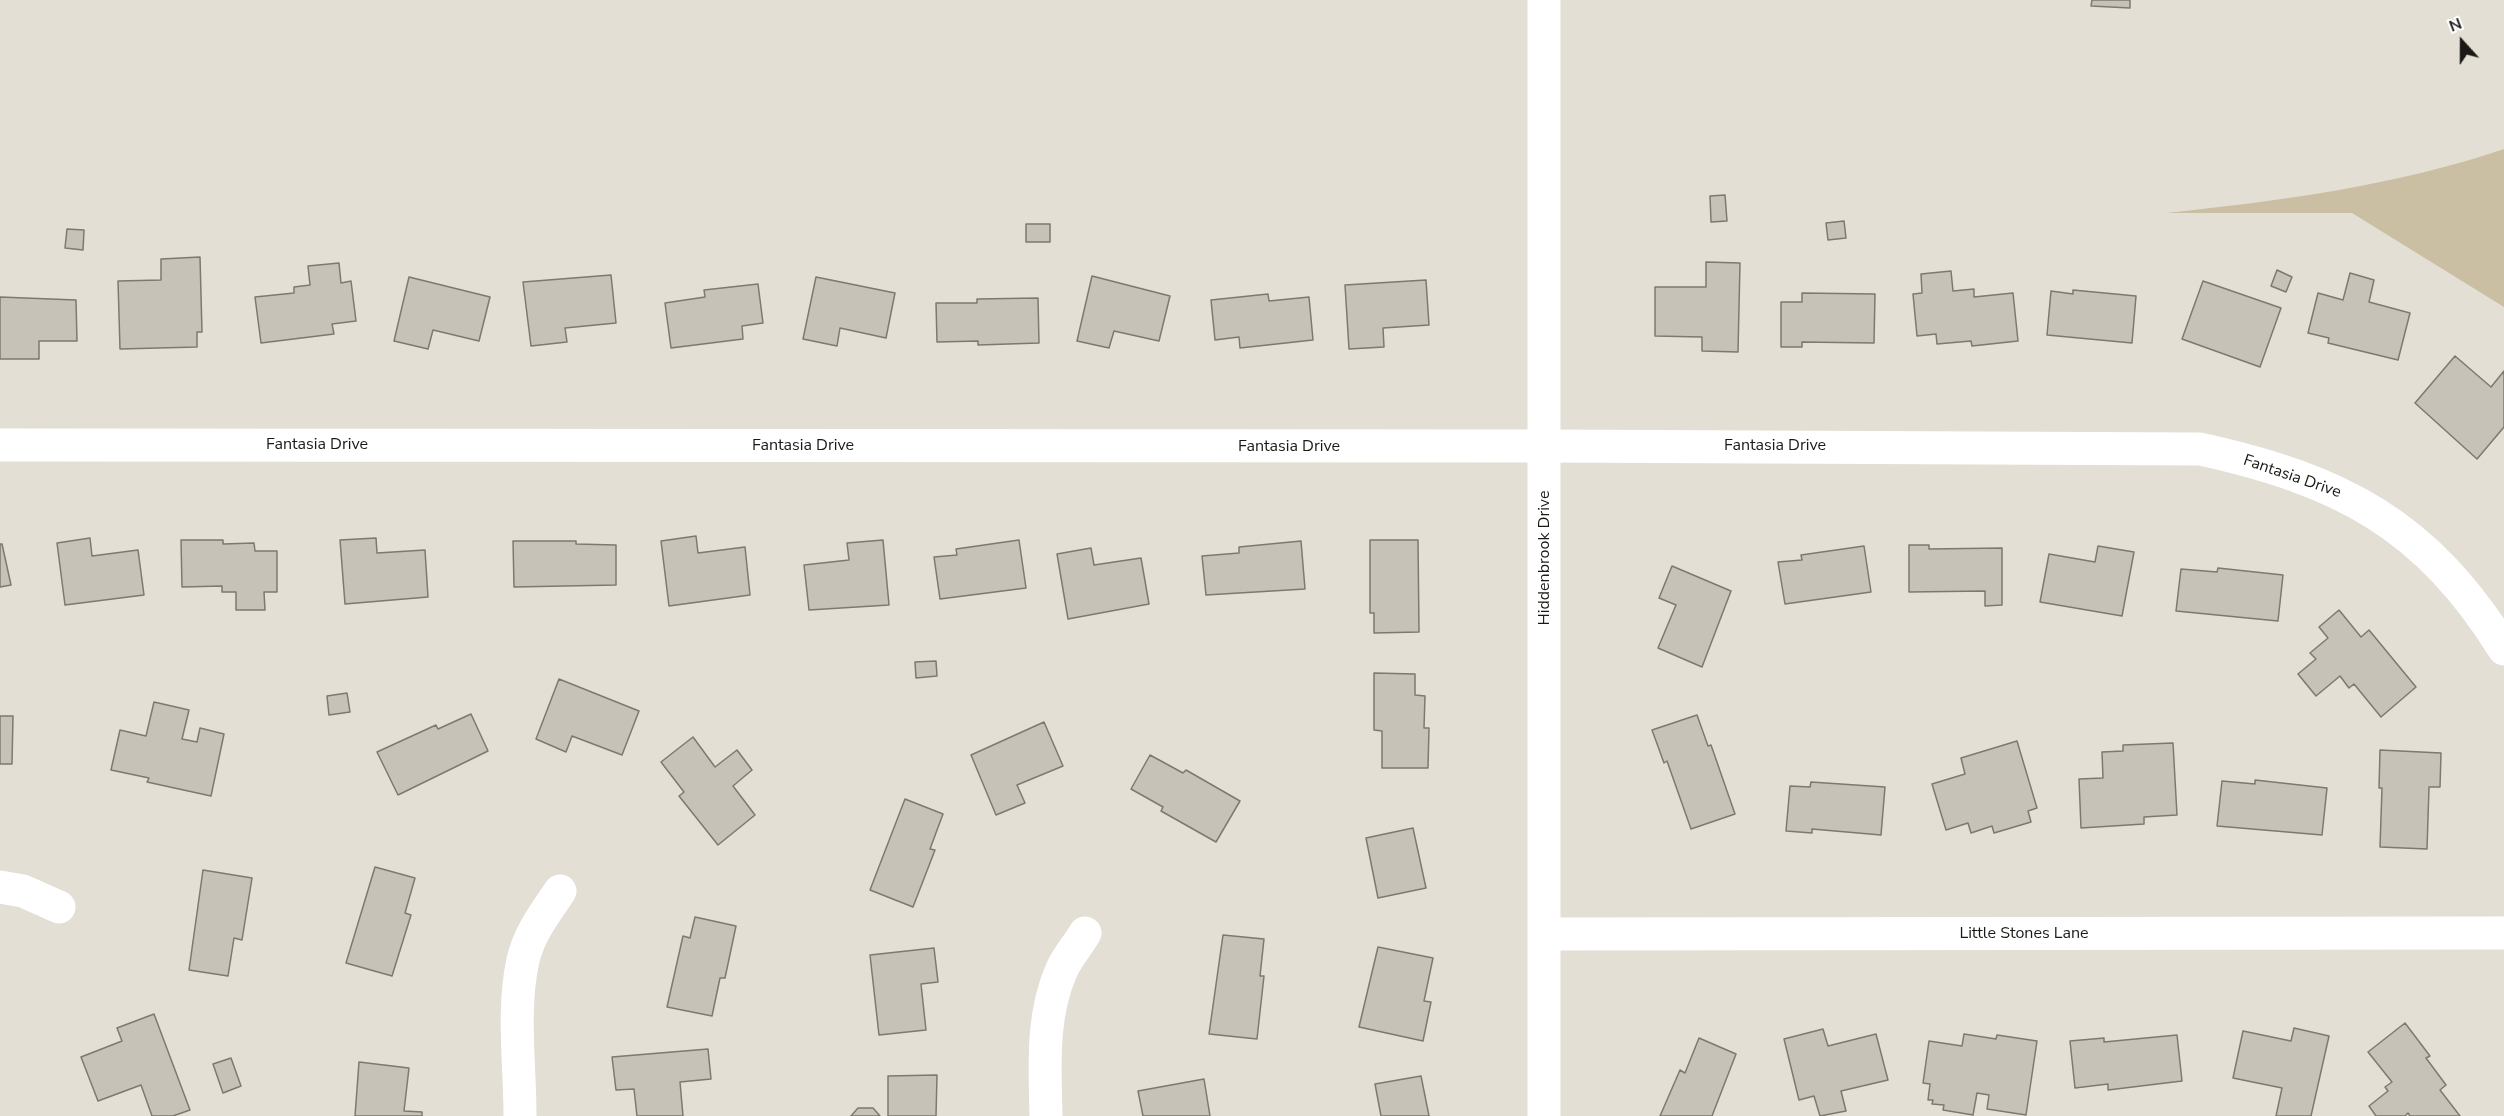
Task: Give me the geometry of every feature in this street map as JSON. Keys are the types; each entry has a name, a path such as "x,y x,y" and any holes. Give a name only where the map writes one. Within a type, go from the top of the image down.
{"street":[{"name":"Hiddenbrook Drive","path":"1544,0 1544,1116"},
{"name":"Fantasia Drive","path":"0,445 1545,446 2200,449 2262,463 2324,485 2357,501 2406,534 2450,575 2481,612 2504,649"},
{"path":"0,886 23,891 59,907"},
{"path":"520,1116 518,1000 524,959 537,923 560,891"},
{"path":"1046,1116 1045,1047 1049,1005 1063,967 1085,933"},
{"name":"Little Stones Lane","path":"1545,934 2504,933"}],"shaded area":[{"path":"2504,149 2504,307 2352,213 2166,213 2294,197 2379,182 2463,162"}],"building":[{"path":"2092,0 2130,0 2130,8 2091,6"},
{"path":"1725,195 1727,221 1711,222 1710,196"},
{"path":"1844,221 1846,238 1828,240 1826,223"},
{"path":"1026,224 1050,224 1050,242 1026,242"},
{"path":"67,229 84,230 83,250 65,248"},
{"path":"200,257 202,332 197,332 197,347 120,349 118,281 161,280 161,259"},
{"path":"1706,262 1740,263 1738,352 1702,351 1702,337 1655,336 1655,287 1706,287"},
{"path":"339,263 341,283 351,281 356,321 332,324 334,334 261,343 255,297 294,293 294,287 310,285 308,266"},
{"path":"2277,270 2292,277 2286,292 2271,286"},
{"path":"1951,271 1953,291 1974,289 1974,297 2013,293 2018,341 1972,346 1971,341 1937,344 1936,334 1917,336 1913,294 1922,293 1921,274"},
{"path":"2350,273 2374,280 2369,302 2410,313 2398,360 2328,343 2329,338 2308,333 2318,293 2343,300"},
{"path":"611,275 616,323 565,328 567,342 531,346 523,282"},
{"path":"1092,276 1170,296 1159,341 1114,331 1109,348 1077,341"},
{"path":"409,277 490,297 479,341 433,330 428,349 394,341"},
{"path":"816,277 895,293 886,338 840,328 837,346 803,339"},
{"path":"1426,280 1429,325 1383,328 1384,347 1349,349 1345,285"},
{"path":"2203,281 2281,308 2260,367 2182,339"},
{"path":"758,284 763,323 742,326 743,339 671,348 665,303 705,297 704,290"},
{"path":"2073,290 2136,296 2132,343 2047,335 2051,291 2073,294"},
{"path":"1802,293 1875,294 1874,343 1802,342 1802,347 1781,347 1781,302 1802,302"},
{"path":"1268,294 1269,301 1309,297 1313,340 1240,348 1239,337 1215,340 1211,300"},
{"path":"0,297 76,300 77,341 39,341 39,359 0,359"},
{"path":"1038,298 1039,343 978,345 978,341 937,342 936,303 977,303 977,299"},
{"path":"2455,356 2491,387 2504,371 2504,427 2477,459 2415,403"},
{"path":"696,536 698,553 745,547 750,595 669,606 661,541"},
{"path":"90,538 92,556 138,550 144,595 65,605 57,543"},
{"path":"376,538 377,553 425,550 428,597 345,604 340,540"},
{"path":"181,540 223,540 223,544 254,543 255,551 277,551 277,592 264,592 265,610 236,610 236,592 222,592 222,586 182,587"},
{"path":"883,540 889,605 809,610 804,565 849,560 847,543"},
{"path":"1019,540 1026,588 940,599 934,557 957,555 956,549"},
{"path":"1370,540 1418,540 1419,632 1374,633 1374,613 1370,613"},
{"path":"513,541 576,541 576,544 616,545 616,585 514,587"},
{"path":"1301,541 1305,589 1206,595 1202,556 1239,553 1239,547"},
{"path":"0,544 2,544 11,585 0,587"},
{"path":"1909,545 1929,545 1929,549 2002,548 2002,605 1985,606 1985,591 1909,592"},
{"path":"1864,546 1871,592 1785,604 1778,562 1802,560 1801,555"},
{"path":"2098,546 2134,552 2122,616 2040,602 2049,554 2095,562"},
{"path":"1091,548 1094,565 1141,558 1149,604 1068,619 1057,554"},
{"path":"1672,566 1731,591 1702,667 1658,648 1676,605 1659,598"},
{"path":"2218,568 2283,575 2278,621 2176,611 2181,569 2217,572"},
{"path":"2339,610 2361,637 2369,630 2416,687 2381,717 2354,684 2349,688 2340,676 2316,696 2298,674 2316,659 2310,653 2328,638 2319,627"},
{"path":"936,661 937,676 916,678 915,662"},
{"path":"1374,673 1415,674 1415,695 1425,696 1424,728 1429,728 1428,768 1382,768 1382,731 1374,730"},
{"path":"559,679 639,711 622,755 572,736 566,752 536,739"},
{"path":"347,693 350,712 329,715 327,696"},
{"path":"154,702 189,710 182,739 197,742 200,728 224,734 211,796 147,782 149,778 111,770 120,730 146,736"},
{"path":"471,714 488,751 398,795 377,752 436,725 438,729"},
{"path":"1697,715 1708,746 1711,745 1735,814 1691,829 1667,761 1664,763 1652,730"},
{"path":"0,716 13,716 12,764 0,764"},
{"path":"1044,722 1063,766 1017,785 1025,803 996,815 971,755"},
{"path":"693,737 715,767 737,750 752,770 733,786 755,815 718,845 679,796 684,792 661,762"},
{"path":"2017,741 2037,808 2028,811 2031,822 1994,833 1992,826 1971,833 1968,823 1946,830 1932,784 1965,774 1961,758"},
{"path":"2173,743 2177,815 2144,817 2144,824 2081,828 2079,779 2103,778 2102,752 2123,751 2123,745"},
{"path":"2380,750 2441,753 2440,787 2429,787 2427,849 2380,847 2382,788 2379,788"},
{"path":"1150,755 1183,773 1186,770 1240,801 1216,842 1161,811 1163,807 1131,789"},
{"path":"2255,780 2327,788 2322,835 2217,826 2222,781 2255,784"},
{"path":"1811,782 1885,787 1881,835 1812,829 1812,833 1786,831 1790,786 1810,787"},
{"path":"905,799 943,814 930,849 935,850 913,907 870,890"},
{"path":"1413,828 1426,888 1378,898 1366,838"},
{"path":"375,867 415,878 405,913 411,915 392,976 346,963"},
{"path":"203,870 252,878 242,940 234,938 228,976 189,970"},
{"path":"695,917 736,926 725,978 720,978 712,1016 667,1007 683,936 690,938"},
{"path":"1223,935 1264,939 1260,976 1264,976 1257,1039 1209,1034"},
{"path":"1378,947 1433,958 1424,1001 1431,1002 1423,1041 1359,1027"},
{"path":"934,948 938,982 921,984 926,1030 879,1035 870,955"},
{"path":"154,1014 190,1110 173,1116 152,1116 141,1085 98,1101 81,1057 122,1041 117,1028"},
{"path":"2405,1023 2430,1056 2426,1058 2446,1085 2440,1090 2460,1116 2410,1116 2408,1113 2405,1116 2376,1116 2369,1106 2388,1091 2385,1087 2392,1082 2368,1052"},
{"path":"2294,1028 2329,1036 2311,1116 2276,1116 2282,1088 2233,1078 2243,1031 2291,1041"},
{"path":"1823,1029 1828,1046 1876,1034 1888,1080 1841,1091 1846,1111 1820,1116 1814,1096 1799,1100 1784,1039"},
{"path":"1964,1034 1996,1039 1997,1035 2037,1041 2026,1115 1987,1109 1989,1095 1977,1093 1973,1115 1943,1110 1944,1105 1932,1104 1933,1100 1928,1100 1930,1084 1923,1083 1929,1041 1962,1046"},
{"path":"2177,1035 2182,1081 2108,1090 2108,1084 2075,1088 2070,1041 2104,1038 2104,1042"},
{"path":"1699,1038 1736,1054 1712,1116 1660,1116 1680,1070 1685,1073"},
{"path":"708,1049 711,1079 680,1082 683,1116 637,1116 634,1089 616,1090 612,1057"},
{"path":"231,1058 241,1086 223,1093 213,1064"},
{"path":"359,1062 409,1068 404,1111 422,1112 422,1116 355,1116"},
{"path":"937,1075 936,1116 888,1116 888,1076"},
{"path":"1421,1076 1429,1116 1381,1116 1375,1084"},
{"path":"1204,1079 1210,1116 1143,1116 1138,1091"},
{"path":"858,1108 873,1108 880,1116 851,1116"}]}
